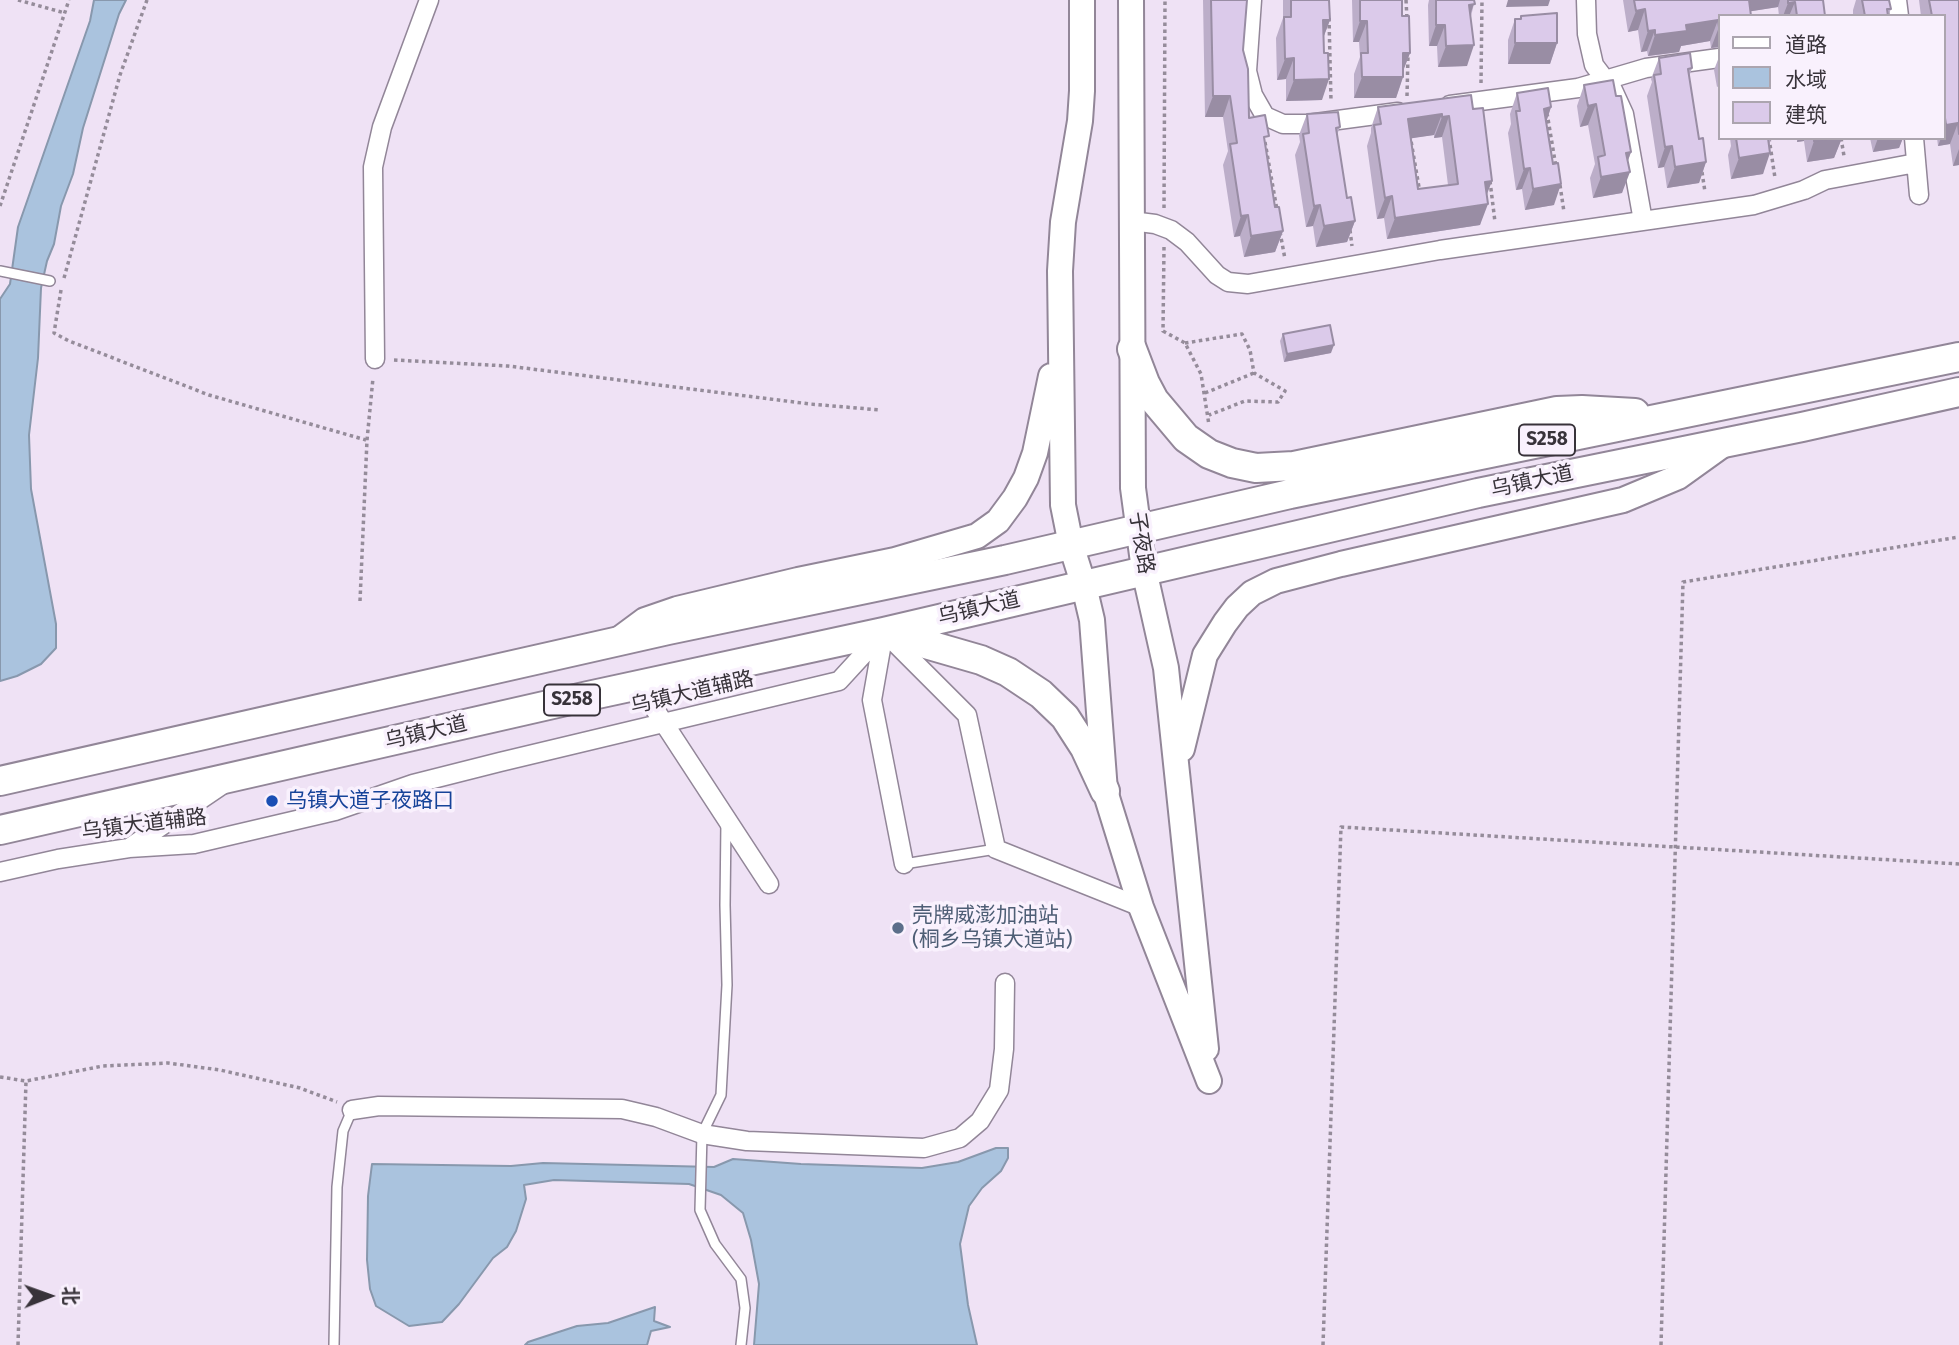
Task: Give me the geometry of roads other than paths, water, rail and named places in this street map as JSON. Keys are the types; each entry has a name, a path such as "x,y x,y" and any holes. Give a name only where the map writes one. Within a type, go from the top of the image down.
{"main road":[{"path":"1082,0 1080,121 1063,222 1060,331 1063,505 1071,545 1084,586 1096,652 1105,791"},
{"name":"子夜路","path":"1131,0 1133,488 1144,570 1166,668 1209,1081 1141,907"},
{"path":"615,642 645,620 677,609 895,560 976,536 998,521 1026,478 1035,453 1060,331"},
{"path":"1132,349 1154,400 1186,438 1209,454 1256,468 1294,466 1557,411 1608,411 1666,416"},
{"name":"乌镇大道","path":"0,781 615,642 1137,529 1666,416 1959,357"},
{"name":"乌镇大道","path":"0,830 884,632 1465,496 1959,392"},
{"path":"1178,774 1188,718 1205,654 1237,607 1252,593 1276,581 1341,564 1623,500 1678,477 1726,442"},
{"path":"884,632 981,660 1008,672 1041,694 1065,717 1085,748 1105,791 1141,907"},
{"path":"517,665 527,710"}],"street":[{"path":"374,359 373,167 382,127 429,0"},
{"path":"1252,0 1247,71 1253,95 1265,116 1283,124 1308,124 1578,88 1646,68 1717,58"},
{"path":"1586,0 1587,34 1594,65 1613,90 1625,114 1643,221"},
{"path":"1914,140 1919,195"},
{"path":"1132,221 1155,224 1171,230 1187,242 1217,275 1228,282 1248,284 1440,250 1754,205 1804,190 1825,180 1916,163"},
{"path":"884,632 967,715 996,849 1141,907"},
{"path":"884,632 872,700 904,864"},
{"name":"乌镇大道辅路","path":"0,872 58,859 129,848 194,844 335,811 413,784 475,768 839,681 884,632"},
{"path":"639,685 769,884"},
{"path":"129,848 236,775"},
{"path":"352,1110 379,1106 622,1109 656,1117 702,1134 747,1141 924,1148 960,1138 980,1121 999,1090 1004,1049 1005,983"}],"lane":[{"path":"0,271 50,281"},
{"path":"726,817 724,905 727,985 721,1095 702,1134 700,1210 715,1244 741,1279 745,1308 741,1345"},
{"path":"904,864 996,849"},
{"path":"334,1345 337,1187 343,1131 352,1110"}],"water":[{"path":"94,0 126,0 119,14 83,128 73,174 61,206 54,244 47,261 41,288 38,358 29,435 31,489 56,624 56,648 41,664 0,681 0,299 10,284 18,227 90,21"},
{"path":"996,1148 1008,1148 1008,1158 1001,1171 982,1188 969,1206 960,1244 968,1305 977,1345 754,1345 759,1284 743,1213 721,1195 689,1184 554,1180 524,1185 526,1199 516,1231 507,1247 493,1258 442,1322 409,1326 376,1306 370,1289 367,1260 368,1196 372,1164 511,1166 543,1163 714,1167 733,1159 922,1168 958,1162"},
{"path":"655,1307 654,1321 670,1327 651,1331 647,1345 525,1345 577,1326 608,1323"}],"place":[{"name":"乌镇大道子夜路口","path":"272,801"},
{"name":"壳牌威澎加油站 (桐乡乌镇大道站)","path":"898,928"}]}
